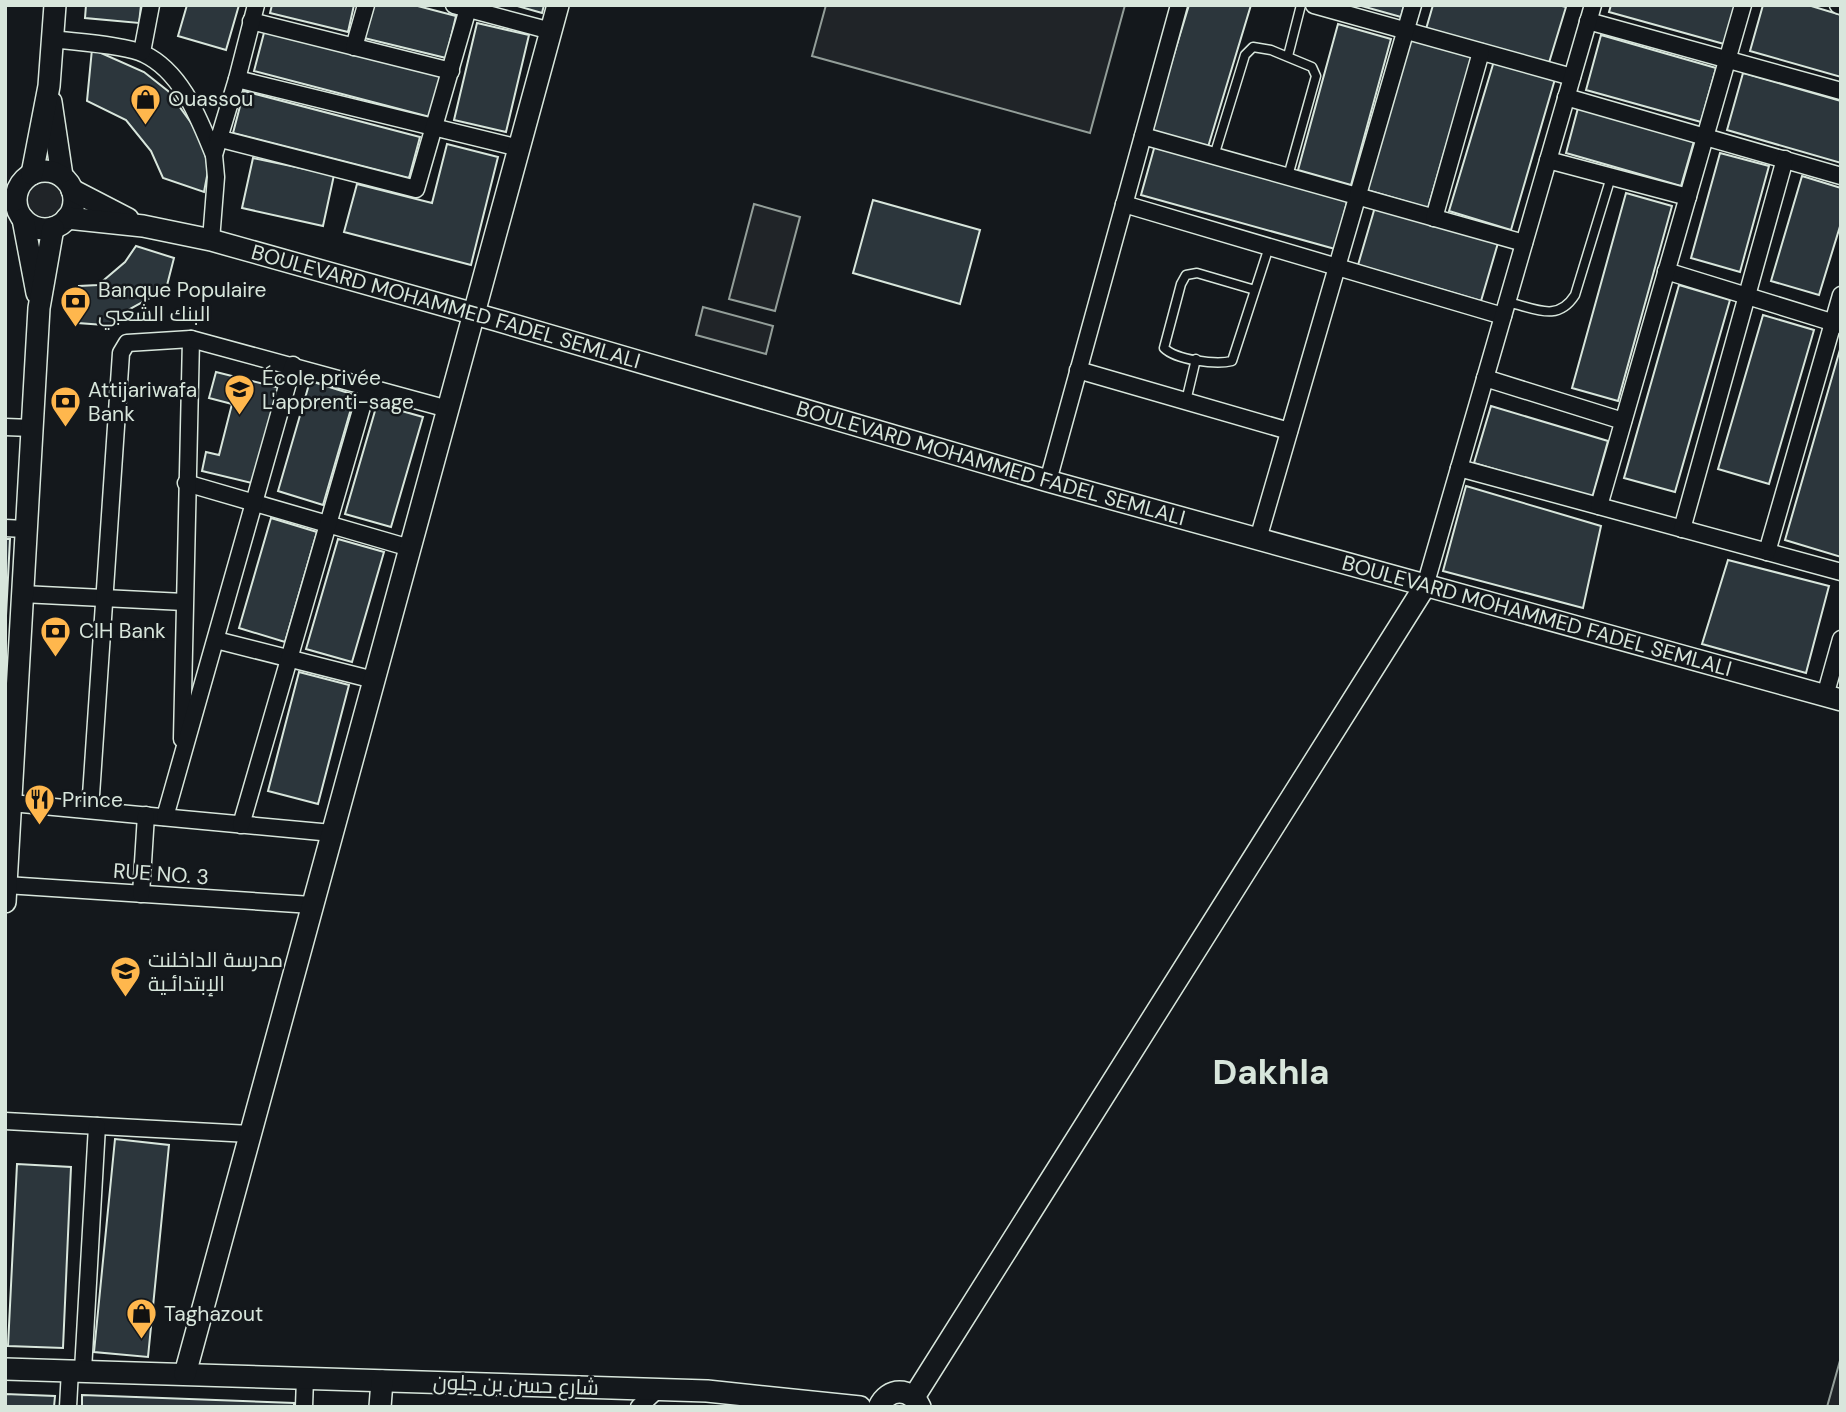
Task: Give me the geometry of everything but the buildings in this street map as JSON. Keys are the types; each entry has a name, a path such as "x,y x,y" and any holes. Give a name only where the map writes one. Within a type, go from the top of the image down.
{"street":[{"path":"39,308 16,212 16,194 49,86 55,5"},
{"path":"354,47 366,5"},
{"path":"185,1374 558,5"},
{"path":"1048,481 1179,5"},
{"path":"1314,5 1572,77"},
{"path":"1258,540 1413,5"},
{"path":"1599,506 1743,5"},
{"path":"142,52 150,7"},
{"path":"217,138 416,189 451,71 464,7 551,31"},
{"path":"879,1407 892,1392 900,1391 917,1402 1424,586 1592,9 1727,60 1841,91"},
{"path":"211,240 217,138 237,79 254,13 354,47 451,71"},
{"path":"52,39 142,52 161,64 190,102 214,155"},
{"path":"1434,218 1481,52"},
{"path":"237,79 519,148"},
{"path":"5,902 12,677 22,594 15,528 32,429 39,308 60,223 72,209 49,86"},
{"path":"1566,97 1841,176"},
{"path":"1143,136 1524,243"},
{"path":"1682,529 1785,159"},
{"path":"1548,160 1688,197"},
{"path":"21,176 47,171 67,183"},
{"name":"BOULEVARD MOHAMMED FADEL SEMLALI","path":"67,183 143,226"},
{"path":"1124,204 1336,267 1505,309"},
{"path":"16,212 37,228 60,223"},
{"name":"BOULEVARD MOHAMMED FADEL SEMLALI","path":"60,223 143,226 211,240 1048,481 1833,698"},
{"path":"1666,271 1837,324"},
{"path":"1767,552 1837,324 1841,295"},
{"path":"90,810 121,354 127,343 191,339 448,409"},
{"path":"182,760 191,339"},
{"path":"165,817 293,365"},
{"path":"1078,370 1289,431"},
{"path":"1485,378 1623,421"},
{"path":"241,825 368,386"},
{"path":"5,427 32,429"},
{"path":"1459,468 1841,572"},
{"path":"186,483 410,548"},
{"path":"22,594 184,602"},
{"path":"1833,698 1841,639"},
{"path":"216,640 374,680"},
{"path":"9,793 90,810 332,833"},
{"path":"141,894 146,816"},
{"name":"RUE NO. 3","path":"6,885 313,905"},
{"path":"5,1121 250,1134"},
{"path":"68,1407 77,1370 97,1126"},
{"name":"شارع حسن بن جلون","path":"5,1369 657,1390 712,1399 860,1407"},
{"path":"304,1407 305,1378"},
{"path":"380,1407 382,1381"},
{"path":"639,1407 657,1390"}],"lane":[{"path":"1288,56 1301,5"},
{"path":"1214,156 1249,49 1253,47 1288,56 1312,66 1316,76 1288,176"},
{"path":"1505,309 1556,312 1567,307 1575,295 1611,177"},
{"path":"1255,290 1197,273 1186,275 1181,284 1164,348 1171,355 1221,363 1232,361 1269,247"},
{"path":"1186,401 1196,359"}],"shaded area":[{"path":"826,5 1125,5 1090,133 812,56"},
{"path":"44,177 59,184 66,199 59,214 44,221 29,214 22,199 29,184"},
{"path":"754,204 800,217 775,311 729,299"},
{"path":"703,307 773,326 766,354 696,335"},
{"path":"1841,1357 1841,1407 1827,1407"}],"place":[{"name":"Ouassou","path":"145,126"},
{"name":"Banque Populaire البنك الشعبي","path":"75,329"},
{"name":"École privée L'apprenti-sage","path":"239,417"},
{"name":"Attijariwafa Bank","path":"65,429"},
{"name":"CIH Bank","path":"56,658"},
{"name":"Prince","path":"39,827"},
{"name":"مدرسة الداخلنت الإبتدائـية","path":"125,999"},
{"name":"Taghazout","path":"141,1341"}],"district":[{"name":"Dakhla","path":"1271,1072"}]}
